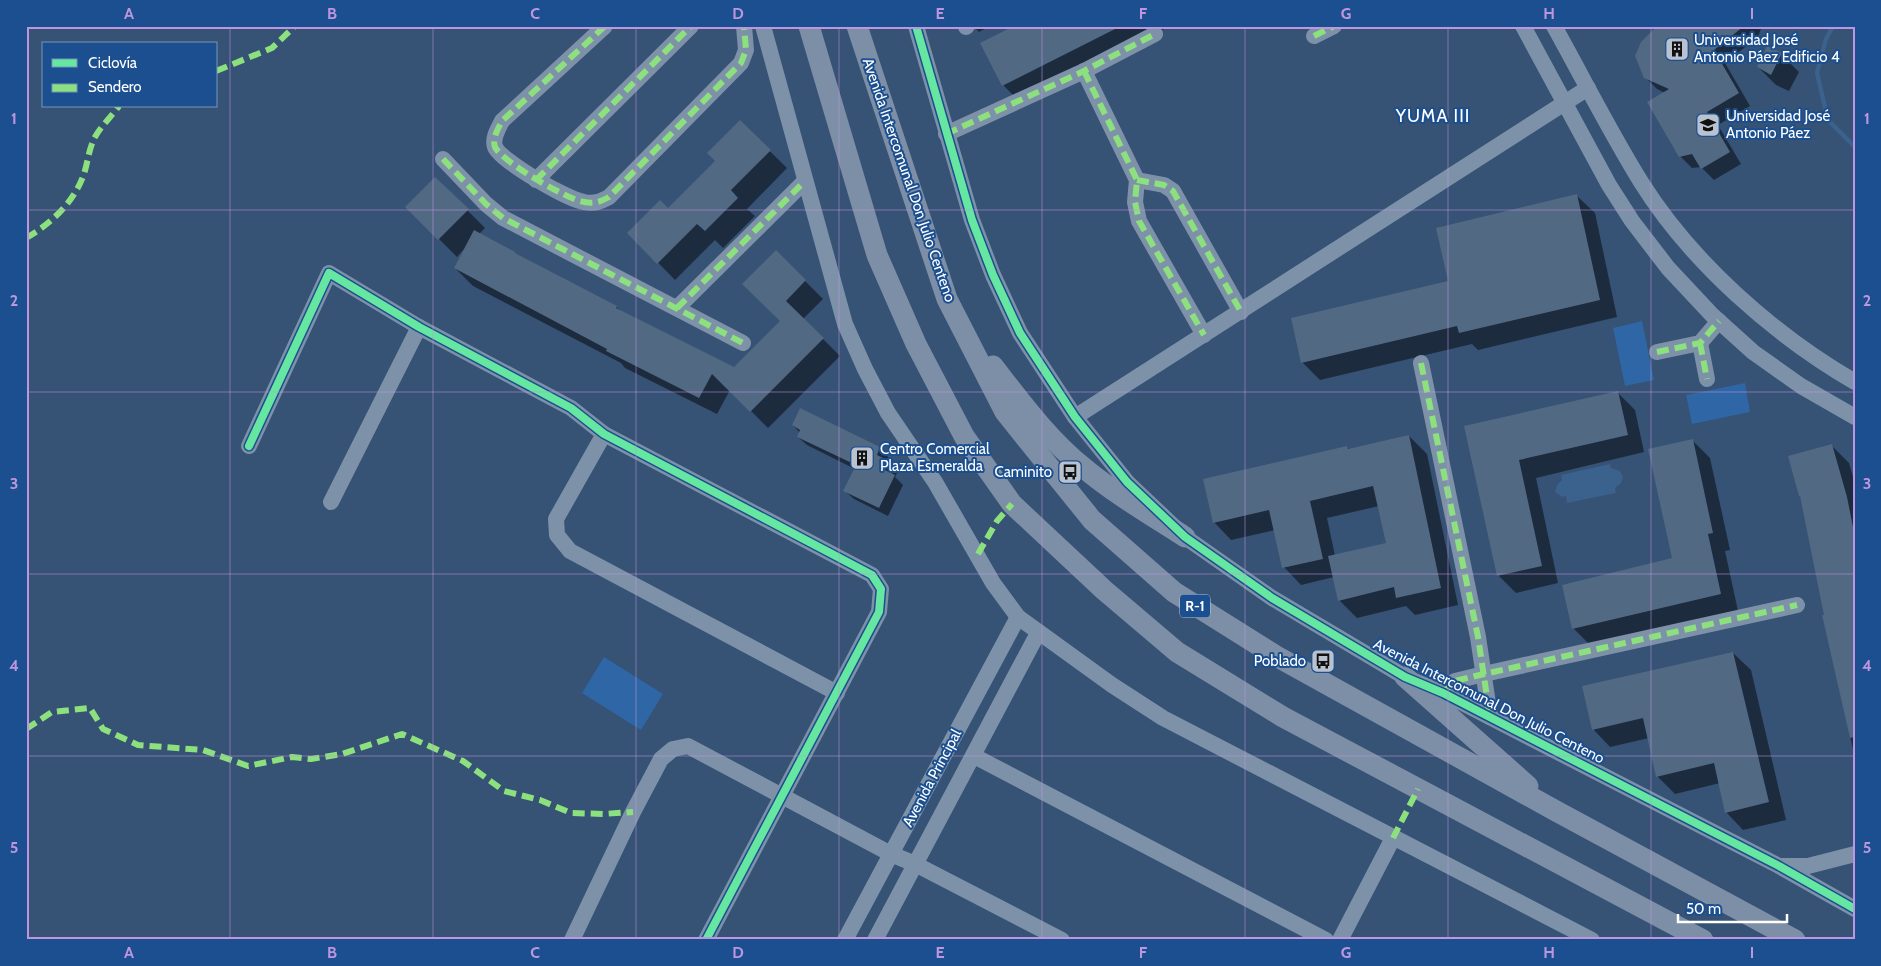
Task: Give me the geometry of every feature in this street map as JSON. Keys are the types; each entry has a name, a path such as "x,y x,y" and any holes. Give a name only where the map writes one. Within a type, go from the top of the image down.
{"main road":[{"path":"809,26 877,255 916,344 964,436 1012,504 1104,590 1177,652 1283,717 1703,940"},
{"name":"Avenida Intercomunal Don Julio Centeno","path":"857,26 947,298 1005,412 1092,520 1174,592 1276,656 1556,811 1795,940"},
{"path":"954,311 1026,409 1056,442 1103,483 1185,537"},
{"path":"1406,677 1556,811"}],"street":[{"path":"605,26 502,121 496,134 495,146 502,156 536,180 581,202 596,204 609,197 741,63 746,50 744,26"},
{"path":"536,180 691,26"},
{"path":"763,26 844,324 888,413 935,482 993,583 1018,617 1112,685 1163,718 1592,940"},
{"name":"Avenida Intercomunal Don Julio Centeno","path":"916,26 972,220 993,275 1020,333 1075,417 1127,482 1185,537 1272,598 1406,677 1443,694 1779,866 1855,909"},
{"path":"1314,36 1334,26"},
{"path":"1523,26 1609,185 1632,221 1668,268 1719,321 1753,352 1801,386 1855,417"},
{"path":"1554,26 1641,183 1686,243 1737,294 1777,330 1820,362 1855,382"},
{"path":"946,134 1084,71 1155,34"},
{"path":"1084,71 1137,180 1135,202 1139,221 1204,335"},
{"path":"1075,417 1566,104 1588,88"},
{"path":"443,159 486,204 503,218 743,343"},
{"path":"1137,180 1164,185 1173,190 1240,312"},
{"path":"677,308 804,182"},
{"path":"249,446 329,273 419,327 571,408 604,434 872,575 881,589 879,612 706,940"},
{"path":"1656,352 1700,343 1719,321"},
{"path":"331,502 419,327"},
{"path":"1700,343 1707,378"},
{"path":"1422,363 1484,674 1490,718"},
{"path":"604,434 556,519 557,535 570,551 837,693"},
{"path":"1443,694 1455,681 1797,605"},
{"name":"Avenida Principal","path":"845,940 1018,617"},
{"name":"Avenida Principal","path":"875,940 1038,633"},
{"path":"572,940 633,812 661,759 674,749 688,746 891,854 915,864 1062,940"},
{"path":"974,756 1326,940"},
{"path":"1340,940 1393,838"},
{"path":"1779,866 1808,866 1855,854"}],"shaded area":[{"path":"1642,321 1654,380 1625,386 1613,328"},
{"path":"1745,383 1750,412 1692,424 1686,395"},
{"path":"1610,464 1611,468 1620,471 1623,477 1621,483 1615,488 1616,493 1567,503 1566,496 1562,497 1555,492 1557,485 1562,480 1561,475"},
{"path":"604,657 663,694 641,730 582,693"}],"building":[{"path":"1014,26 1121,26 1002,86 980,43"},
{"path":"1657,26 1744,26 1714,50 1739,93 1707,112 1730,152 1701,169 1692,154 1679,157 1647,102 1669,89 1644,78 1635,56 1641,42"},
{"path":"1767,46 1782,53 1771,75 1757,67"},
{"path":"740,120 771,150 731,190 738,198 705,231 697,224 657,264 627,233 660,200 668,208 715,161 707,153"},
{"path":"435,177 469,209 438,240 405,207"},
{"path":"1577,194 1600,300 1459,333 1457,326 1301,363 1291,318 1448,281 1436,228"},
{"path":"474,230 617,306 616,308 734,367 780,321 742,284 776,250 806,280 786,301 824,338 750,412 712,374 699,398 606,351 607,349 454,268"},
{"path":"1618,391 1628,435 1519,460 1542,566 1497,576 1464,426"},
{"name":"Centro Comercial Plaza Esmeralda","path":"800,408 880,447 877,455 889,461 885,470 895,475 879,508 843,491 856,465 797,437 800,430 792,425"},
{"path":"1409,435 1441,588 1396,598 1394,587 1338,601 1328,556 1386,543 1373,486 1310,501 1323,559 1282,568 1269,510 1213,523 1203,479 1347,446 1348,449"},
{"path":"1693,439 1713,533 1708,534 1721,594 1572,629 1562,585 1672,558 1648,449"},
{"path":"1832,444 1847,497 1855,537 1855,737 1850,738 1822,615 1824,615 1800,496 1788,456"},
{"path":"1733,652 1769,802 1725,813 1714,763 1656,777 1643,718 1592,730 1582,686"}],"waterway":[{"path":"1833,26 1826,39 1817,73 1828,120 1855,147"}],"marked path":[{"path":"218,70 272,48 295,26"},
{"path":"605,26 502,121 494,140 495,147 500,153 522,170 564,195 588,203 597,202 609,197 741,63 746,50 744,26"},
{"path":"536,180 691,26"},
{"path":"1314,36 1334,26"},
{"path":"946,134 1084,71 1155,34"},
{"path":"1084,71 1137,180 1135,202 1139,221 1204,335"},
{"path":"26,238 45,226 68,203 80,184 95,137 117,108"},
{"path":"443,159 486,204 503,218 743,343"},
{"path":"1137,180 1164,185 1173,191 1241,312"},
{"path":"677,308 804,182"},
{"path":"1657,352 1700,343 1719,321"},
{"path":"1700,343 1707,379"},
{"path":"1421,363 1478,637 1490,717"},
{"path":"978,554 997,521 1012,504"},
{"path":"1443,693 1455,681 1797,605"},
{"path":"26,729 52,712 90,708 103,729 138,745 203,750 248,766 292,757 311,759 342,754 402,734 463,761 504,791 540,800 571,813 603,814 633,812"},
{"path":"1393,838 1418,789"}],"cycle path":[{"path":"916,26 972,220 993,275 1020,333 1075,417 1127,482 1185,537 1272,598 1405,677 1443,693 1779,866 1855,909"},
{"path":"249,446 329,273 419,327 571,408 604,434 872,575 881,589 879,612 706,940"}],"place":[{"name":"Universidad José Antonio Páez Edificio 4","path":"1677,49"},
{"name":"Universidad José Antonio Páez","path":"1708,125"},
{"name":"Centro Comercial Plaza Esmeralda","path":"862,458"},
{"name":"Caminito","path":"1070,472"},
{"name":"Poblado","path":"1323,661"}],"district":[{"name":"YUMA III","path":"1433,116"}]}
